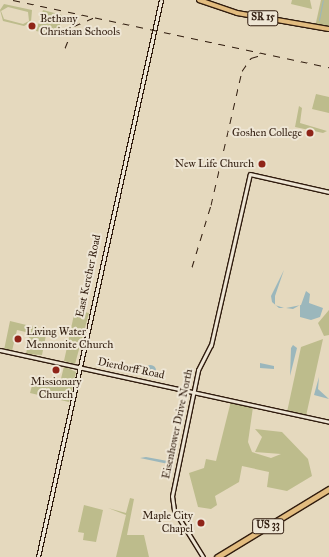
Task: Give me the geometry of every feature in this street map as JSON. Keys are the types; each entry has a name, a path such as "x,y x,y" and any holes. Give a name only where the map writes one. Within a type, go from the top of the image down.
{"highway":[{"name":"US 33","path":"217,557 329,489"}],"main road":[{"name":"SR 15","path":"199,0 236,13 329,29"}],"street":[{"name":"East Kercher Road","path":"38,557 161,0"},
{"name":"Eisenhower Drive North","path":"203,557 172,500 199,366 212,342 250,174 329,192"},
{"name":"Dierdorff Road","path":"0,350 329,422"}],"shaded area":[{"path":"292,0 310,0 312,9 291,4"},
{"path":"321,0 329,0 329,29 315,27"},
{"path":"4,4 32,10 31,22 24,26 3,21 0,10","holes":["8,7 28,12 29,21 23,24 4,19 1,11"]},
{"path":"43,10 62,15 59,29 51,34 36,31"},
{"path":"316,94 329,97 329,113 312,109"},
{"path":"299,106 302,108 300,123 327,131 323,133 295,127"},
{"path":"75,310 89,313 75,364 64,361"},
{"path":"329,310 329,335 324,336 318,323"},
{"path":"10,321 47,330 42,355 26,354 30,333 17,330 12,351 4,350"},
{"path":"323,339 306,416 287,412 301,347"},
{"path":"64,366 76,372 69,402 30,393 34,378 60,383"},
{"path":"231,401 253,407 248,442 252,452 271,458 281,454 255,452 262,437 255,429 282,432 308,459 312,476 287,491 267,487 269,472 242,466 239,482 215,496 217,505 211,509 198,507 189,473 204,468 206,459 216,461"},
{"path":"130,498 134,499 127,535 144,535 149,557 116,557 126,515 108,508 126,513"},
{"path":"84,505 103,510 96,542 83,540 84,533 78,532"}],"water":[{"path":"284,270 275,296 275,305 272,302 271,296"},
{"path":"306,291 310,294 309,303 323,308 320,317 311,320 300,317 300,305"},
{"path":"299,305 293,309 286,308"},
{"path":"293,345 297,348 290,376 291,348"},
{"path":"260,363 274,366 274,369 260,368"},
{"path":"150,364 154,366 156,370 154,374 150,376 146,374 144,370 146,366"},
{"path":"319,377 318,389 329,399 314,395"},
{"path":"146,457 173,462 173,465 140,458"}],"waterway":[{"path":"319,20 323,0"}],"railway":[{"path":"13,0 329,67"},
{"path":"65,48 74,26 93,18"},
{"path":"192,267 211,205 242,71 251,58 264,54"}],"place":[{"name":"Bethany Christian Schools","path":"32,26"},
{"name":"Goshen College","path":"310,133"},
{"name":"New Life Church","path":"262,164"},
{"name":"Living Water Mennonite Church","path":"18,339"},
{"name":"Missionary Church","path":"56,370"},
{"name":"Maple City Chapel","path":"201,523"}]}
